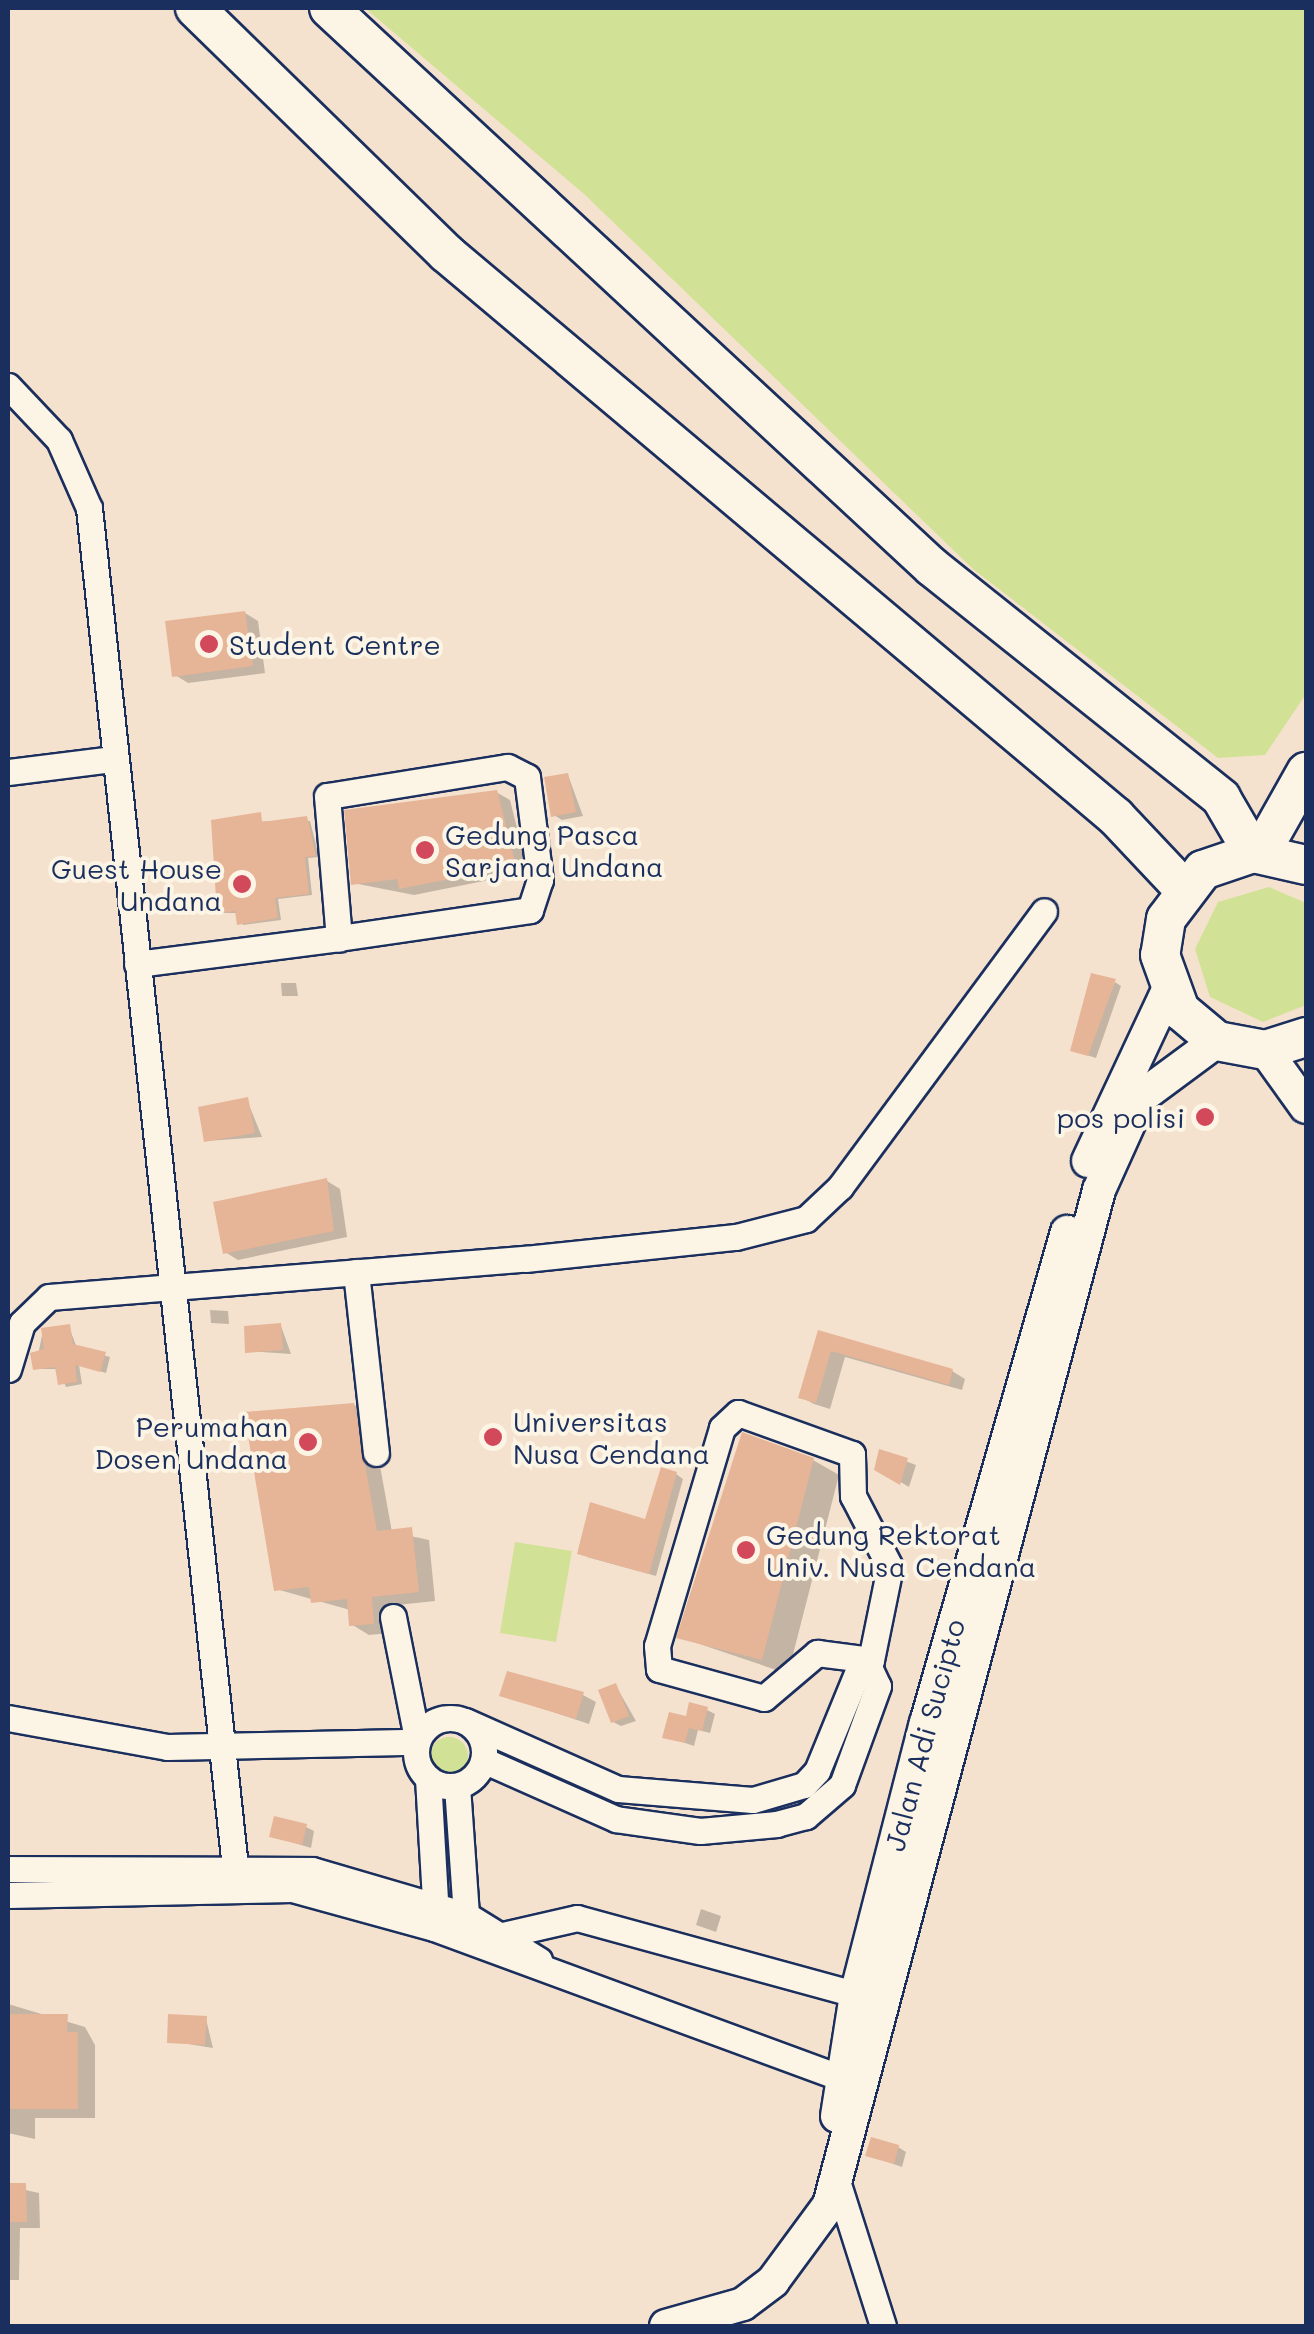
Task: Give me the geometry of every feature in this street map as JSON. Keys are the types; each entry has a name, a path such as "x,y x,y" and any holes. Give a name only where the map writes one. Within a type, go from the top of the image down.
{"highway":[{"path":"195,8 446,254 1116,817 1184,888"},
{"path":"329,8 932,567 1220,798 1257,853"},
{"path":"1257,853 1306,772"},
{"path":"1306,865 1257,853 1227,858 1184,888 1160,955 1168,990 1218,1040 1265,1050 1306,1037"}],"main road":[{"name":"Jalan Adi Sucipto","path":"666,2326 743,2304 773,2281 838,2184 849,2149 834,2108 851,2081 1083,1176 1168,990"},
{"name":"Jalan Adi Sucipto","path":"870,1999 1099,1190 1141,1097 1218,1040"},
{"path":"1265,1050 1306,1106"}],"street":[{"path":"8,386 58,440 85,491 220,1746 238,1875"},
{"path":"8,772 113,758"},
{"path":"137,964 339,938 530,910 540,880 527,777 507,767 327,796 339,938"},
{"path":"8,1369 22,1323 49,1297 736,1237 806,1219 840,1188 1044,911"},
{"path":"356,1272 376,1453"},
{"path":"465,1721 483,1760 616,1818 700,1831 806,1816 842,1786 874,1703 870,1663 890,1562 856,1505 852,1454 738,1413 722,1428 657,1646 659,1668 771,1698 817,1653 870,1663"},
{"path":"393,1617 428,1778 436,1917"},
{"path":"8,1718 167,1748 417,1740 437,1719 465,1721 618,1790 700,1801 783,1794 825,1760 848,1686 870,1663"},
{"path":"466,1914 457,1786 483,1760"},
{"path":"561,1796 578,1771"},
{"path":"428,1778 457,1786"},
{"path":"8,1869 238,1875 436,1917 552,1976 851,2081"},
{"path":"8,1895 238,1875"},
{"path":"436,1917 466,1914 503,1935 552,1976"},
{"path":"503,1935 577,1918 870,1999"},
{"path":"838,2184 884,2326"}],"green space":[{"path":"365,8 1306,8 1306,694 1265,755 1218,758 973,569 584,194"},
{"path":"1269,887 1306,903 1306,1005 1263,1022 1210,997 1195,949 1218,902"},
{"path":"515,1542 572,1551 556,1642 500,1633"},
{"path":"449,1737 463,1742 468,1756 463,1770 449,1775 435,1770 430,1756 435,1742"}],"building":[{"name":"Student Centre","path":"245,611 253,666 172,677 165,621"},
{"path":"568,773 576,812 551,817 544,777"},
{"name":"Gedung Pasca Sarjana Undana","path":"497,790 516,866 399,889 397,879 351,885 344,810"},
{"name":"Guest House Undana","path":"261,812 262,822 307,816 316,856 305,857 309,894 275,898 278,918 237,925 235,911 217,914 211,820"},
{"path":"1091,973 1116,979 1088,1056 1070,1051"},
{"path":"248,1097 255,1133 204,1142 198,1107"},
{"path":"327,1178 334,1231 223,1254 213,1202"},
{"path":"281,1323 283,1350 245,1353 244,1326"},
{"path":"70,1324 73,1344 106,1352 100,1372 75,1365 77,1382 58,1385 55,1367 33,1370 30,1353 44,1349 41,1328"},
{"path":"818,1330 953,1369 949,1385 831,1351 816,1403 798,1398"},
{"path":"354,1403 377,1531 412,1527 419,1592 372,1597 374,1624 349,1626 347,1599 311,1603 309,1587 274,1591 244,1412"},
{"name":"Gedung Rektorat Univ. Nusa Cendana","path":"742,1432 814,1458 762,1660 676,1638"},
{"path":"879,1449 908,1458 900,1485 874,1470"},
{"path":"661,1467 677,1472 649,1574 577,1554 590,1502 645,1519"},
{"path":"507,1671 584,1692 576,1719 499,1696"},
{"path":"616,1683 629,1716 611,1723 598,1690"},
{"path":"689,1702 708,1707 702,1731 689,1728 685,1743 662,1738 669,1712 686,1716"},
{"path":"274,1816 307,1824 302,1845 269,1837"},
{"path":"8,2014 68,2014 67,2032 78,2032 78,2109 8,2109"},
{"path":"168,2014 207,2016 205,2045 167,2043"},
{"path":"871,2137 899,2145 894,2164 865,2156"},
{"path":"8,2183 26,2183 27,2222 8,2222"}],"place":[{"name":"Student Centre","path":"209,644"},
{"name":"Gedung Pasca Sarjana Undana","path":"425,850"},
{"name":"Guest House Undana","path":"242,884"},
{"name":"pos polisi","path":"1205,1117"},
{"name":"Universitas Nusa Cendana","path":"493,1437"},
{"name":"Perumahan Dosen Undana","path":"308,1442"},
{"name":"Gedung Rektorat Univ. Nusa Cendana","path":"746,1550"}]}
